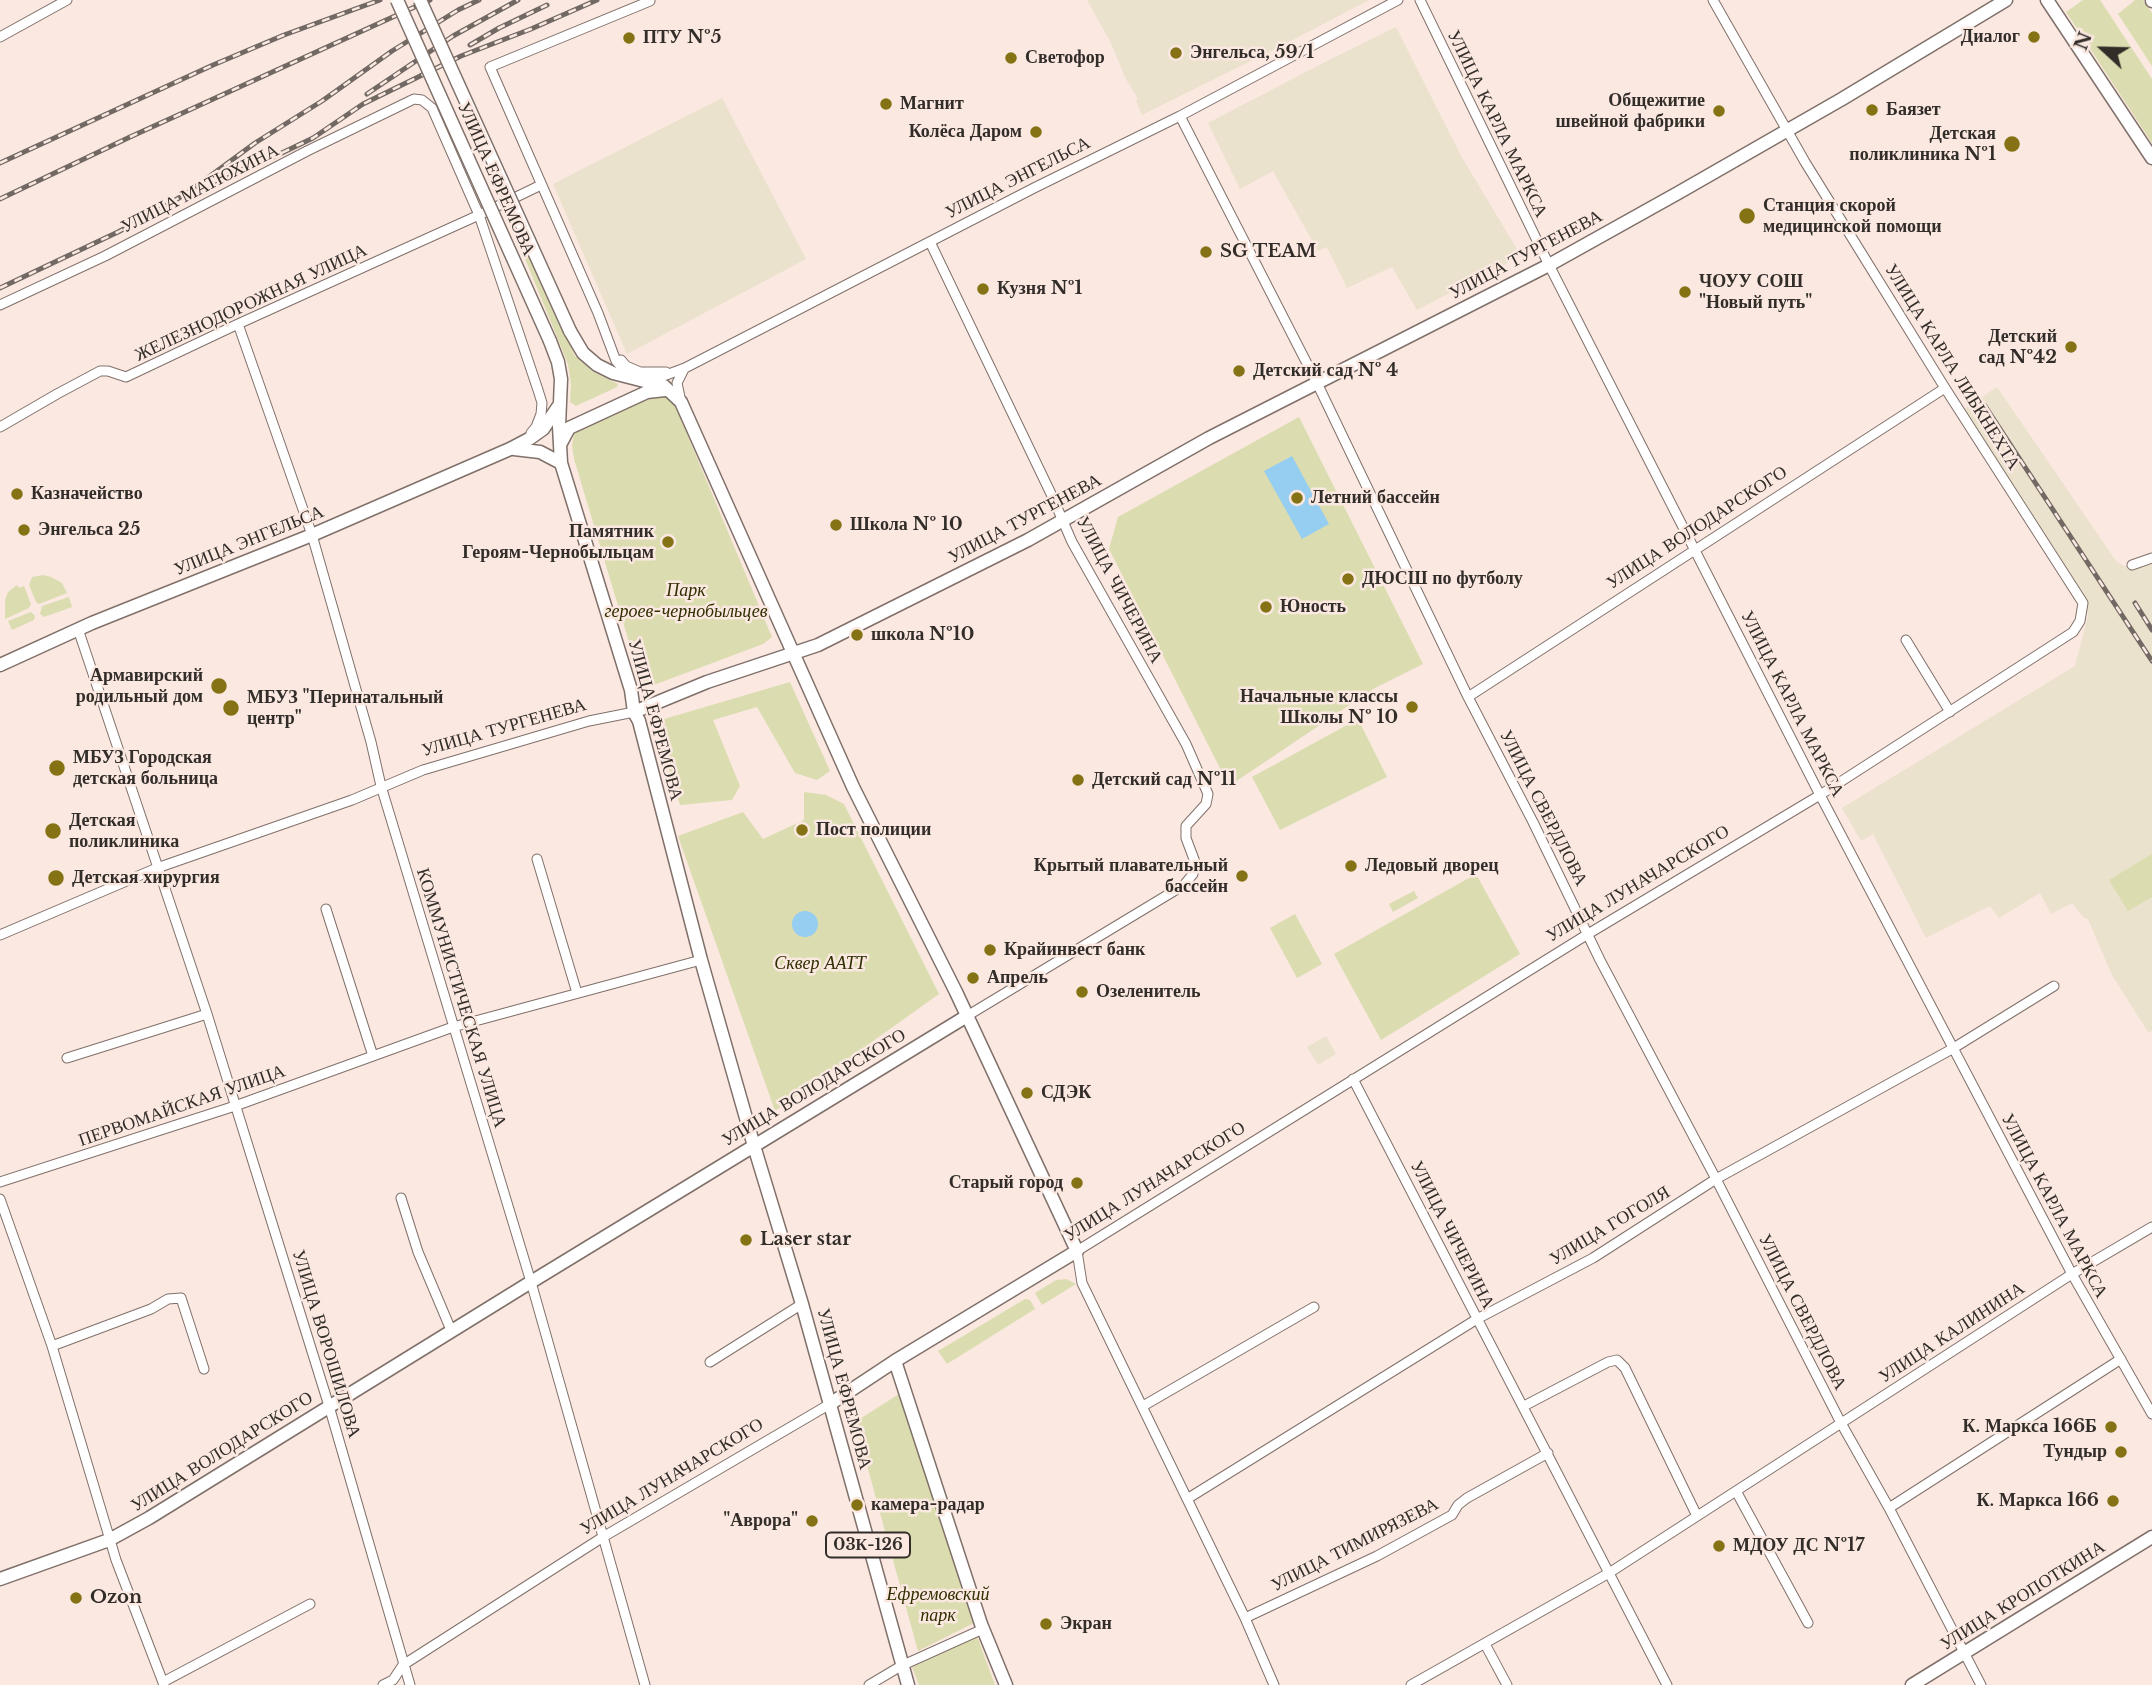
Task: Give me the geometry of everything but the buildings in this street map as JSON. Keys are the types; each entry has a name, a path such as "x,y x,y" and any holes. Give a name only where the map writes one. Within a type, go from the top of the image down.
{"main road":[{"name":"УЛИЦА ЕФРЕМОВА","path":"397,0 550,341 560,369 561,462 631,691 634,712 639,721 701,960 802,1304 908,1685"},
{"name":"УЛИЦА ЕФРЕМОВА","path":"419,0 570,331 583,353 604,369 664,386 677,397"},
{"name":"УЛИЦА ТУРГЕНЕВА","path":"634,712 707,682 818,645 943,583 1063,520 1209,438 1549,265 1788,130 2006,0"},
{"path":"2047,0 2152,158"},
{"path":"510,449 540,452 561,462 561,443 569,428 647,392 658,389 677,397 853,787 967,1016 1077,1251"},
{"name":"УЛИЦА ЭНГЕЛЬСА","path":"0,665 78,629 312,535 510,449 543,429 561,400"},
{"name":"УЛИЦА ВОЛОДАРСКОГО","path":"0,1579 109,1540 149,1518 967,1016"},
{"name":"УЛИЦА ЛУНАЧАРСКОГО","path":"830,1404 895,1361 1077,1251"},
{"path":"895,1361 983,1629 1006,1685"},
{"name":"УЛИЦА КРОПОТКИНА","path":"1912,1685 2152,1537"}],"street":[{"path":"0,37 67,0"},
{"name":"УЛИЦА ЭНГЕЛЬСА","path":"650,381 685,368 1180,116 1398,0"},
{"name":"УЛИЦА КАРЛА МАРКСА","path":"1420,0 1549,265 1952,1049 2072,1274 2152,1414"},
{"name":"УЛИЦА КАРЛА ЛИБКНЕХТА","path":"1713,0 1805,162 2083,603"},
{"path":"635,378 618,365 490,67 650,1"},
{"name":"УЛИЦА ЕФРЕМОВА","path":"414,99 422,100 432,108 479,215 542,403 536,426 524,440 510,449"},
{"name":"УЛИЦА МАТЮХИНА","path":"0,304 105,256 307,151 414,99"},
{"name":"УЛИЦА СВЕРДЛОВА","path":"1180,116 1317,383 1468,697 1588,934 1841,1423 1889,1508 1981,1685"},
{"name":"ЖЕЛЕЗНОДОРОЖНАЯ УЛИЦА","path":"0,427 100,371 126,377 541,185"},
{"name":"УЛИЦА ЧИЧЕРИНА","path":"930,242 1072,542 1186,744 1205,786 1208,794 1206,804 1186,826 1186,838 1195,862 1193,874"},
{"name":"КОММУНИСТИЧЕСКАЯ УЛИЦА","path":"238,324 312,535 381,786 531,1282 645,1685"},
{"path":"604,328 620,358 631,369 651,373 685,368"},
{"path":"677,397 677,383 685,368"},
{"name":"УЛИЦА ВОЛОДАРСКОГО","path":"1468,697 1945,388"},
{"path":"2132,565 2152,558"},
{"name":"УЛИЦА ЛУНАЧАРСКОГО","path":"1077,1251 1588,934 1821,795 1950,712 2073,632 2080,621 2083,603"},
{"name":"УЛИЦА ВОРОШИЛОВА","path":"78,629 123,758 236,1106 329,1406 402,1665 410,1685"},
{"path":"1906,640 1950,712"},
{"name":"УЛИЦА ТУРГЕНЕВА","path":"0,935 158,868 352,800 423,769 589,721 634,712"},
{"path":"537,859 577,993"},
{"name":"УЛИЦА ВОЛОДАРСКОГО","path":"967,1016 1184,885 1193,874"},
{"path":"326,909 373,1056"},
{"name":"ПЕРВОМАЙСКАЯ УЛИЦА","path":"0,1182 236,1106 453,1027 701,960"},
{"name":"УЛИЦА ГОГОЛЯ","path":"1186,1499 1477,1319 1593,1258 1716,1179 1952,1049 2054,986"},
{"path":"67,1058 207,1014"},
{"name":"УЛИЦА ЧИЧЕРИНА","path":"1353,1079 1667,1685"},
{"path":"401,1198 418,1251 452,1331"},
{"path":"0,1199 52,1346 109,1540 163,1683 310,1604"},
{"name":"УЛИЦА КАЛИНИНА","path":"1411,1685 1609,1573 2072,1274 2152,1227"},
{"path":"1077,1251 1082,1283 1245,1618 1274,1685"},
{"path":"52,1346 151,1308 167,1299 181,1298 204,1369"},
{"name":"УЛИЦА ЕФРЕМОВА","path":"710,1362 802,1304"},
{"path":"1143,1406 1314,1307"},
{"path":"1889,1508 2121,1359"},
{"path":"1524,1406 1608,1362 1617,1360 1625,1368 1697,1516"},
{"name":"УЛИЦА ЛУНАЧАРСКОГО","path":"383,1685 393,1680 402,1665 603,1537 830,1404"},
{"name":"УЛИЦА ТИМИРЯЗЕВА","path":"1245,1618 1377,1556 1452,1516 1466,1498 1548,1453"},
{"path":"1736,1491 1808,1623"},
{"path":"869,1685 901,1666 983,1629"},
{"path":"1485,1644 1507,1685"}],"shaded area":[{"path":"1087,0 1369,0 1142,115 1136,101 1138,99"},
{"path":"1396,27 1461,156 1521,256 1417,310 1392,267 1347,288 1327,247 1318,251 1273,171 1240,189 1208,123"},
{"path":"722,98 806,259 627,354 553,184"},
{"path":"1997,387 2116,561 2135,568 2152,562 2152,1031 2148,1032 2112,975 2088,919 2084,918 2072,903 2051,914 2040,893 1999,918 1990,906 1926,938 1873,834 1861,841 1842,808 2075,666 2088,616 2086,597 1964,409"},
{"path":"1326,1036 1336,1054 1318,1065 1307,1047"}],"green space":[{"path":"2083,0 2100,0 2152,79 2152,143 2066,12"},
{"path":"2135,0 2143,0 2152,13 2152,66 2118,14"},
{"path":"513,215 575,356 592,371 618,384 617,387 576,406 570,402 568,364 508,217"},
{"name":"Парк героев-чернобыльцев","path":"658,394 674,403 772,637 763,644 643,689 572,445 574,434 580,427"},
{"name":"Юность","path":"1299,417 1423,664 1375,688 1229,786 1109,549 1118,517"},
{"path":"43,575 62,583 67,593 39,604 36,602 29,585 32,577"},
{"path":"17,585 19,588 24,586 31,604 29,608 5,619 5,600 8,592"},
{"path":"69,597 72,607 44,617 40,614 42,606"},
{"path":"31,612 35,616 34,620 12,630 8,621"},
{"path":"790,682 830,771 817,780 795,773 757,707 713,720 740,786 732,800 680,805 654,722"},
{"path":"1358,719 1387,777 1280,830 1252,777"},
{"name":"Сквер ААТТ","path":"804,792 826,795 844,804 939,994 775,1111 678,836 743,812 763,839 804,820"},
{"path":"2152,854 2152,897 2128,911 2109,880"},
{"path":"1476,874 1520,954 1381,1040 1334,954"},
{"path":"1414,891 1418,898 1393,912 1389,904"},
{"path":"1295,914 1322,964 1297,978 1270,928"},
{"path":"1066,1279 1076,1284 1042,1305 1035,1293 1056,1280"},
{"path":"1025,1299 1030,1300 1035,1309 947,1364 938,1351"},
{"name":"Ефремовский парк","path":"899,1394 976,1622 918,1651 855,1422"},
{"name":"Ефремовский парк","path":"977,1636 995,1685 919,1685 912,1667"}],"water":[{"name":"Летний бассейн","path":"1292,456 1329,524 1302,539 1264,471"},
{"path":"805,911 814,915 818,924 814,933 805,937 796,933 792,924 796,915"}],"railway":[{"path":"0,163 213,65 284,35 380,0"},
{"path":"0,199 430,0"},
{"path":"0,288 154,213 392,51 479,0"},
{"path":"367,94 453,36 518,0"},
{"path":"238,172 313,138 363,104 461,56 597,0"},
{"path":"470,45 547,5"},
{"path":"199,195 247,167"},
{"path":"1985,406 2152,661"},
{"path":"2135,603 2152,630"}],"place":[{"name":"Диалог","path":"2034,37"},
{"name":"ПТУ №5","path":"629,38"},
{"name":"Энгельса, 59/1","path":"1176,53"},
{"name":"Светофор","path":"1011,58"},
{"name":"Магнит","path":"886,104"},
{"name":"Баязет","path":"1872,110"},
{"name":"Общежитие швейной фабрики","path":"1719,111"},
{"name":"Колёса Даром","path":"1036,132"},
{"name":"Детская поликлиника №1","path":"2012,144"},
{"name":"Станция скорой медицинской помощи","path":"1747,216"},
{"name":"SG TEAM","path":"1206,252"},
{"name":"Кузня №1","path":"983,289"},
{"name":"ЧОУУ СОШ \"Новый путь\"","path":"1685,292"},
{"name":"Детский сад №42","path":"2071,347"},
{"name":"Детский сад № 4","path":"1239,371"},
{"name":"Казначейство","path":"17,494"},
{"name":"Летний бассейн","path":"1297,498"},
{"name":"Школа № 10","path":"836,525"},
{"name":"Энгельса 25","path":"24,530"},
{"name":"Памятник Героям-Чернобыльцам","path":"668,542"},
{"name":"ДЮСШ по футболу","path":"1348,579"},
{"name":"Юность","path":"1266,607"},
{"name":"школа №10","path":"857,635"},
{"name":"Армавирский родильный дом","path":"219,686"},
{"name":"Начальные классы Школы № 10","path":"1412,707"},
{"name":"МБУЗ \"Перинатальный центр\"","path":"231,708"},
{"name":"МБУЗ Городская детская больница","path":"57,768"},
{"name":"Детский сад №11","path":"1078,780"},
{"name":"Пост полиции","path":"802,830"},
{"name":"Детская поликлиника","path":"53,831"},
{"name":"Ледовый дворец","path":"1351,866"},
{"name":"Крытый плавательный бассейн","path":"1242,876"},
{"name":"Детская хирургия","path":"56,878"},
{"name":"Крайинвест банк","path":"990,950"},
{"name":"Апрель","path":"973,978"},
{"name":"Озеленитель","path":"1082,992"},
{"name":"СДЭК","path":"1027,1093"},
{"name":"Старый город","path":"1077,1183"},
{"name":"Laser star","path":"746,1240"},
{"name":"К. Маркса 166Б","path":"2111,1427"},
{"name":"Тундыр","path":"2121,1452"},
{"name":"К. Маркса 166","path":"2113,1501"},
{"name":"камера-радар","path":"857,1505"},
{"name":"\"Аврора\"","path":"812,1521"},
{"name":"МДОУ ДС №17","path":"1719,1546"},
{"name":"Ozon","path":"76,1598"},
{"name":"Экран","path":"1046,1624"}]}
